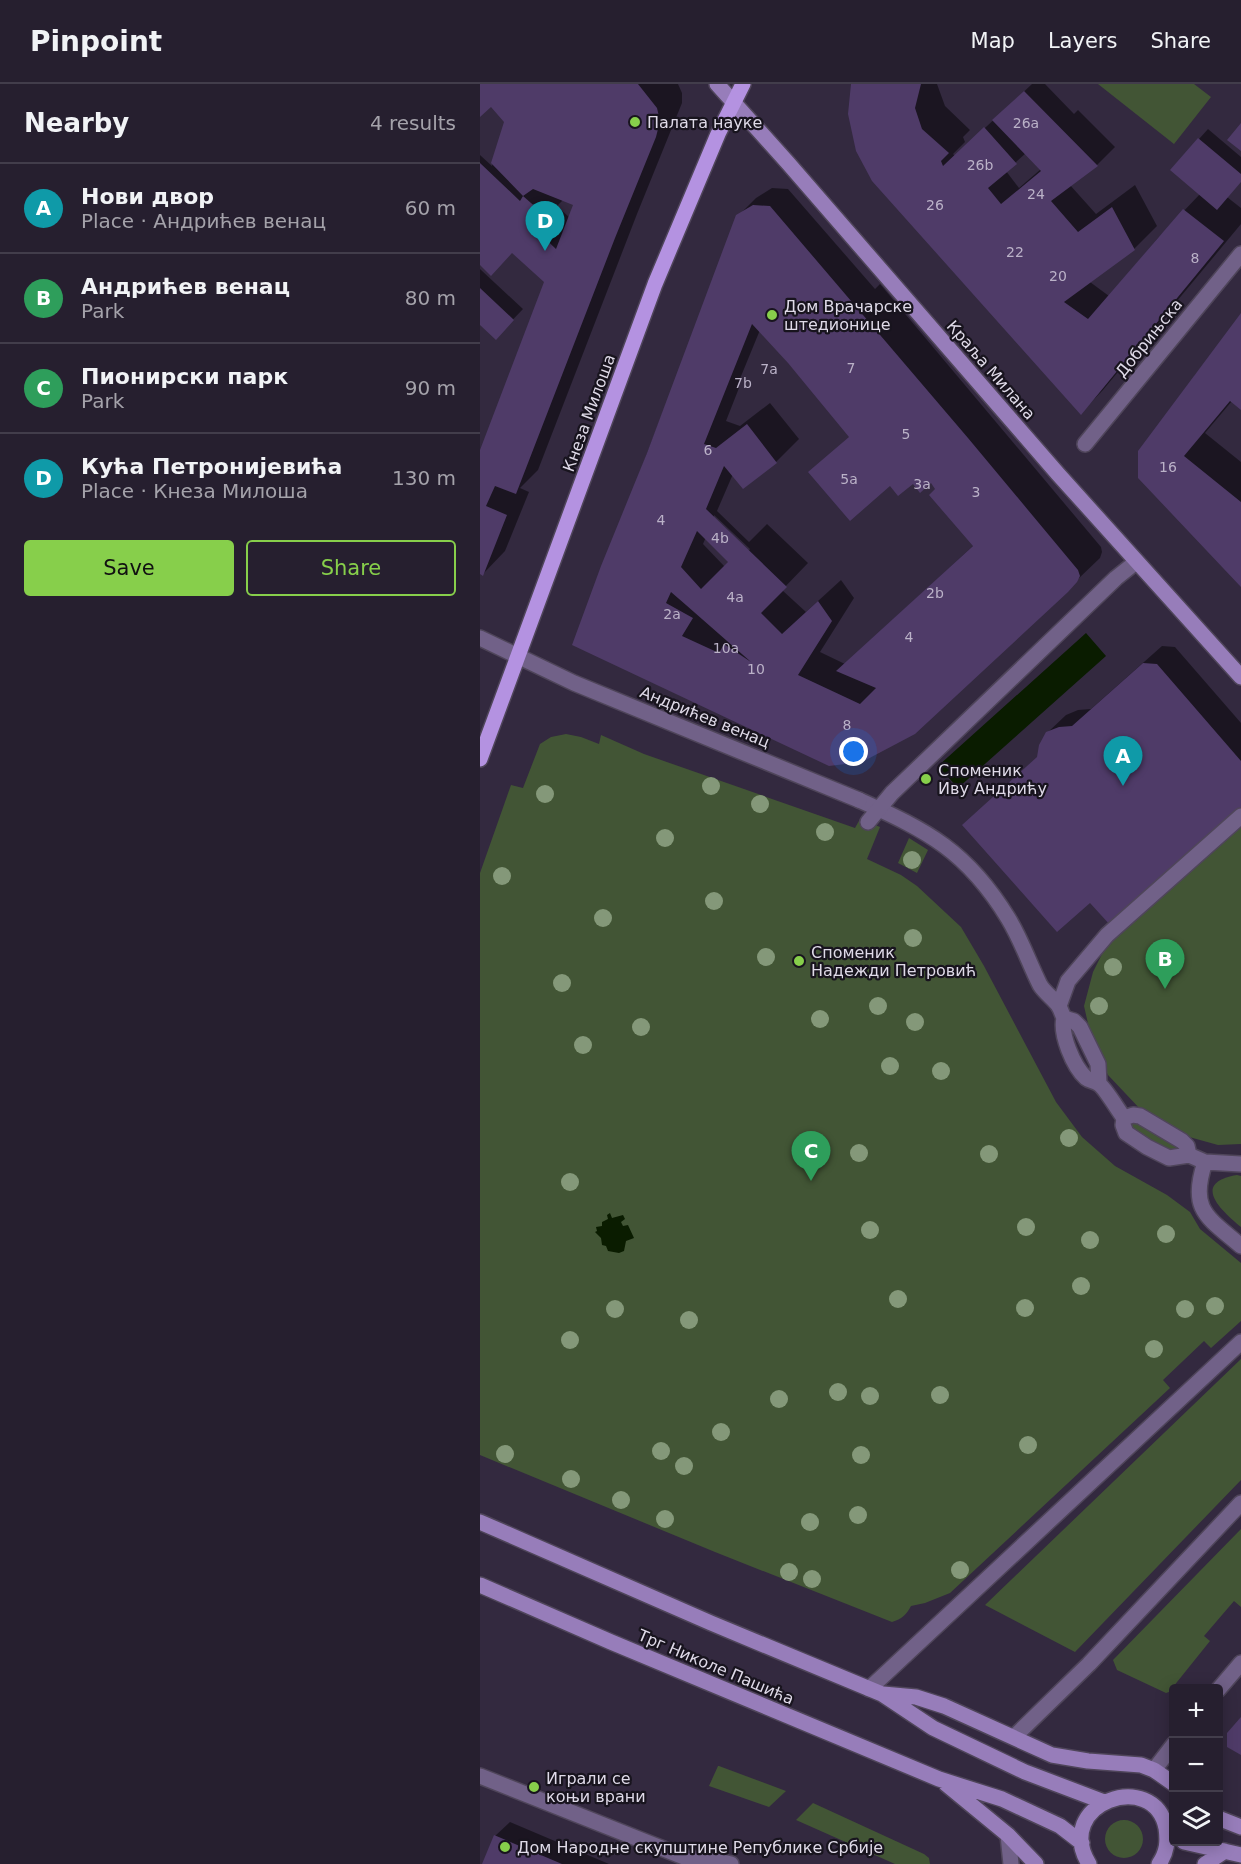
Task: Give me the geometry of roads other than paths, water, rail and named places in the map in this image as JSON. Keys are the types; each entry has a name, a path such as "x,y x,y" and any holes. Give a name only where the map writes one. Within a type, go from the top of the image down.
{"main road":[{"name":"Краља Милана","path":"717,84 1136,562 1241,677"},
{"name":"Кнеза Милоша","path":"480,759 655,284 718,134 743,84"},
{"path":"480,1522 711,1623 876,1691 933,1728 1025,1772 1104,1802"},
{"name":"Трг Николе Пашића","path":"480,1586 939,1779 1002,1799 1060,1826 1082,1844"},
{"path":"876,1691 916,1697 944,1706 1052,1755 1089,1761 1141,1765 1155,1770 1169,1781"},
{"name":"Трг Николе Пашића","path":"939,1779 1008,1835 1036,1864"},
{"path":"1089,1864 1084,1856 1082,1844 1084,1824 1095,1807 1104,1802 1118,1797 1132,1797 1146,1802 1157,1811 1169,1835"},
{"path":"1223,1820 1241,1827"},
{"path":"1159,1864 1169,1842"},
{"path":"1202,1846 1241,1855"},
{"path":"1205,1864 1225,1851"}],"street":[{"name":"Добрињска","path":"1090,439 1241,254"},
{"path":"868,822 892,793 1116,578 1136,562"},
{"name":"Андрићев венац","path":"480,638 574,683 859,800 908,822 933,837 957,855 989,890 1008,918 1041,987 1061,1012 1080,1027 1098,1064 1099,1084 1124,1118"},
{"path":"1061,1012 1068,981 1107,935 1241,816"},
{"path":"1189,1155 1187,1146 1182,1141 1140,1116 1133,1115 1124,1118 1123,1125 1126,1133 1147,1148 1168,1158 1189,1155 1205,1162 1241,1164"},
{"path":"1205,1162 1198,1182 1198,1198 1209,1219 1241,1246"},
{"path":"876,1691 1241,1342"},
{"path":"1014,1737 1089,1664 1241,1503"},
{"path":"1223,1684 1241,1663"},
{"path":"1155,1770 1169,1750"},
{"path":"480,1776 684,1857 731,1864"},
{"path":"1008,1835 1011,1864"}],"place":[{"name":"Палата науке","path":"635,122"},
{"name":"Кућа Петронијевића","path":"545,251"},
{"name":"Дом Врачарске штедионице","path":"772,315"},
{"name":"Споменик Иву Андрићу","path":"926,779"},
{"name":"Нови двор","path":"1123,786"},
{"name":"Споменик Надежди Петровић","path":"799,961"},
{"name":"Андрићев венац","path":"1165,989"},
{"name":"Пионирски парк","path":"811,1181"},
{"name":"Играли се коњи врани","path":"534,1787"},
{"name":"Дом Народне скупштине Републике Србије","path":"505,1847"}]}
